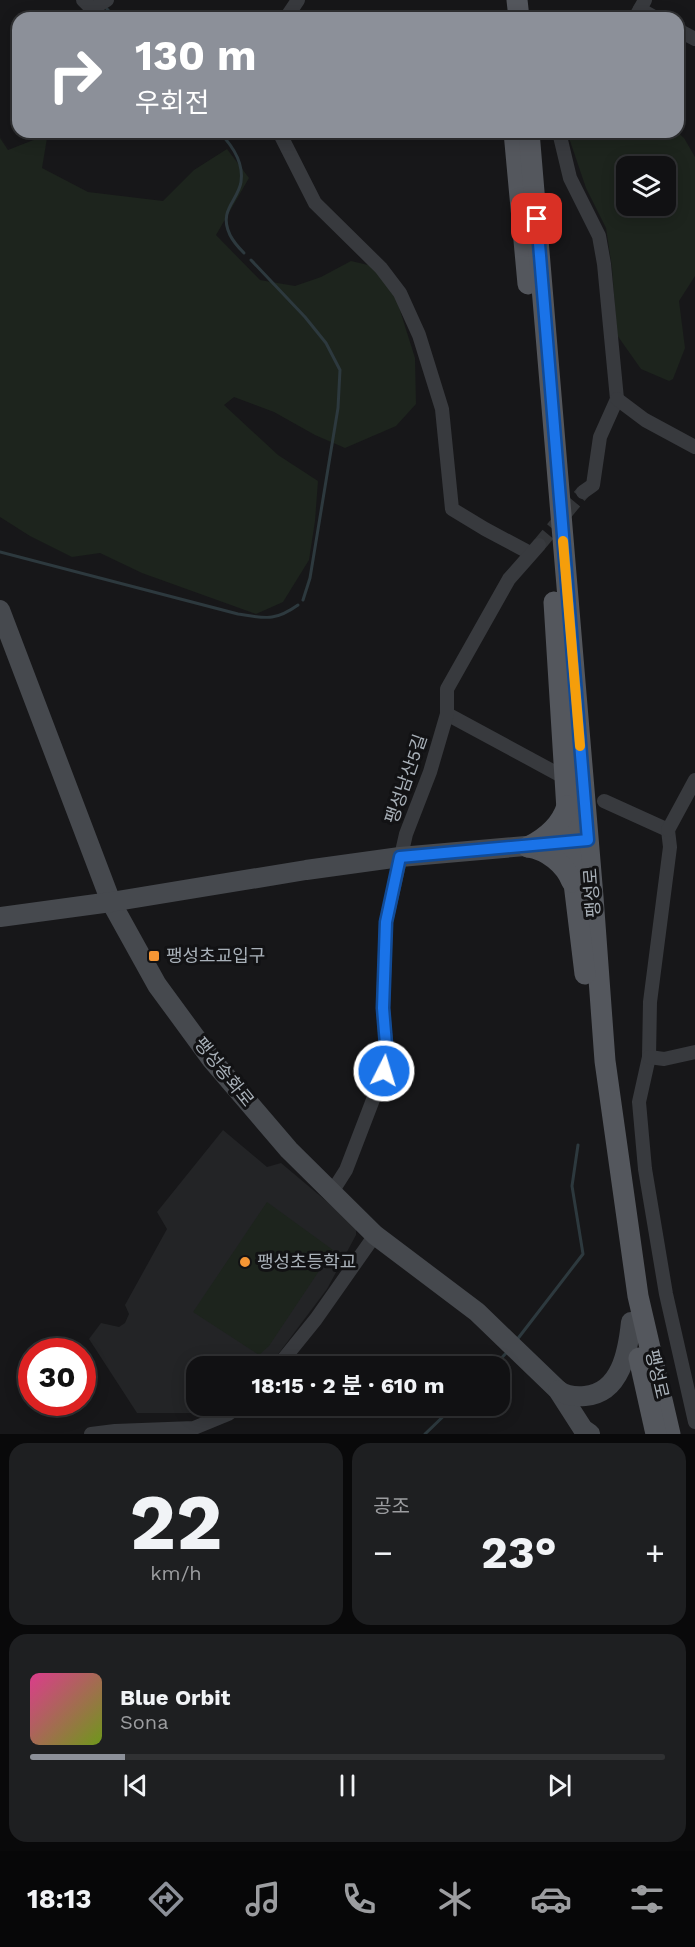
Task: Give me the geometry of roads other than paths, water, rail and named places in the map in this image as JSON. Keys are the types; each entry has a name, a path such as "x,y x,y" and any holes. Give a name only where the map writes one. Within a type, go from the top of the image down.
{"main road":[{"name":"팽성로","path":"515,138 545,445 567,806 579,841 575,888 606,1148 631,1322 656,1434"},
{"name":"팽성로","path":"529,138 579,841 604,1061 652,1295 661,1389 670,1434"},
{"path":"528,847 552,831 560,822 567,806"},
{"path":"528,847 540,850 558,862 569,875 575,888"},
{"path":"661,1389 687,1434"}],"street":[{"path":"83,0 92,9 107,0"},
{"name":"팽성남산5길","path":"282,138 315,203 381,267 400,293 419,334 442,410 452,508 485,529 535,549 509,579 447,689 447,714 430,772 406,834 386,922 383,1008 387,1057 384,1071 346,1170 332,1192"},
{"path":"560,138 570,178 598,236 604,264 617,399 600,437 593,485 583,492"},
{"path":"617,399 645,420 695,447"},
{"name":"팽성송화로","path":"0,610 111,902 157,985 212,1060 289,1149 375,1235 477,1312 558,1390 584,1432"},
{"path":"447,714 558,774"},
{"path":"695,780 668,830 670,847 650,1002 649,1057 639,1102 652,1295 695,1422"},
{"path":"604,801 668,830"},
{"path":"0,917 400,857 579,841"},
{"path":"649,1057 664,1059 695,1052"},
{"path":"286,1356 316,1319 375,1235"},
{"path":"558,1390 569,1396 583,1397 606,1389 623,1365 629,1344 631,1322"},
{"path":"91,1434 194,1428 223,1416"}],"waterway":[{"path":"107,9 110,12"},
{"path":"224,138 232,148 241,168 241,182 227,212 227,226 230,235 244,253"},
{"path":"251,260 305,317 326,343 340,370 338,408 310,578 303,600"},
{"path":"0,552 238,614 255,617 276,616 298,605"},
{"path":"516,1341 583,1254 572,1186 578,1145"},
{"path":"503,1356 508,1351"},
{"path":"425,1434 444,1416"}],"tunnel":[{"path":"539,545 583,492"}],"place":[{"name":"팽성초교입구","path":"154,956"},
{"name":"팽성초등학교","path":"245,1262"}]}
